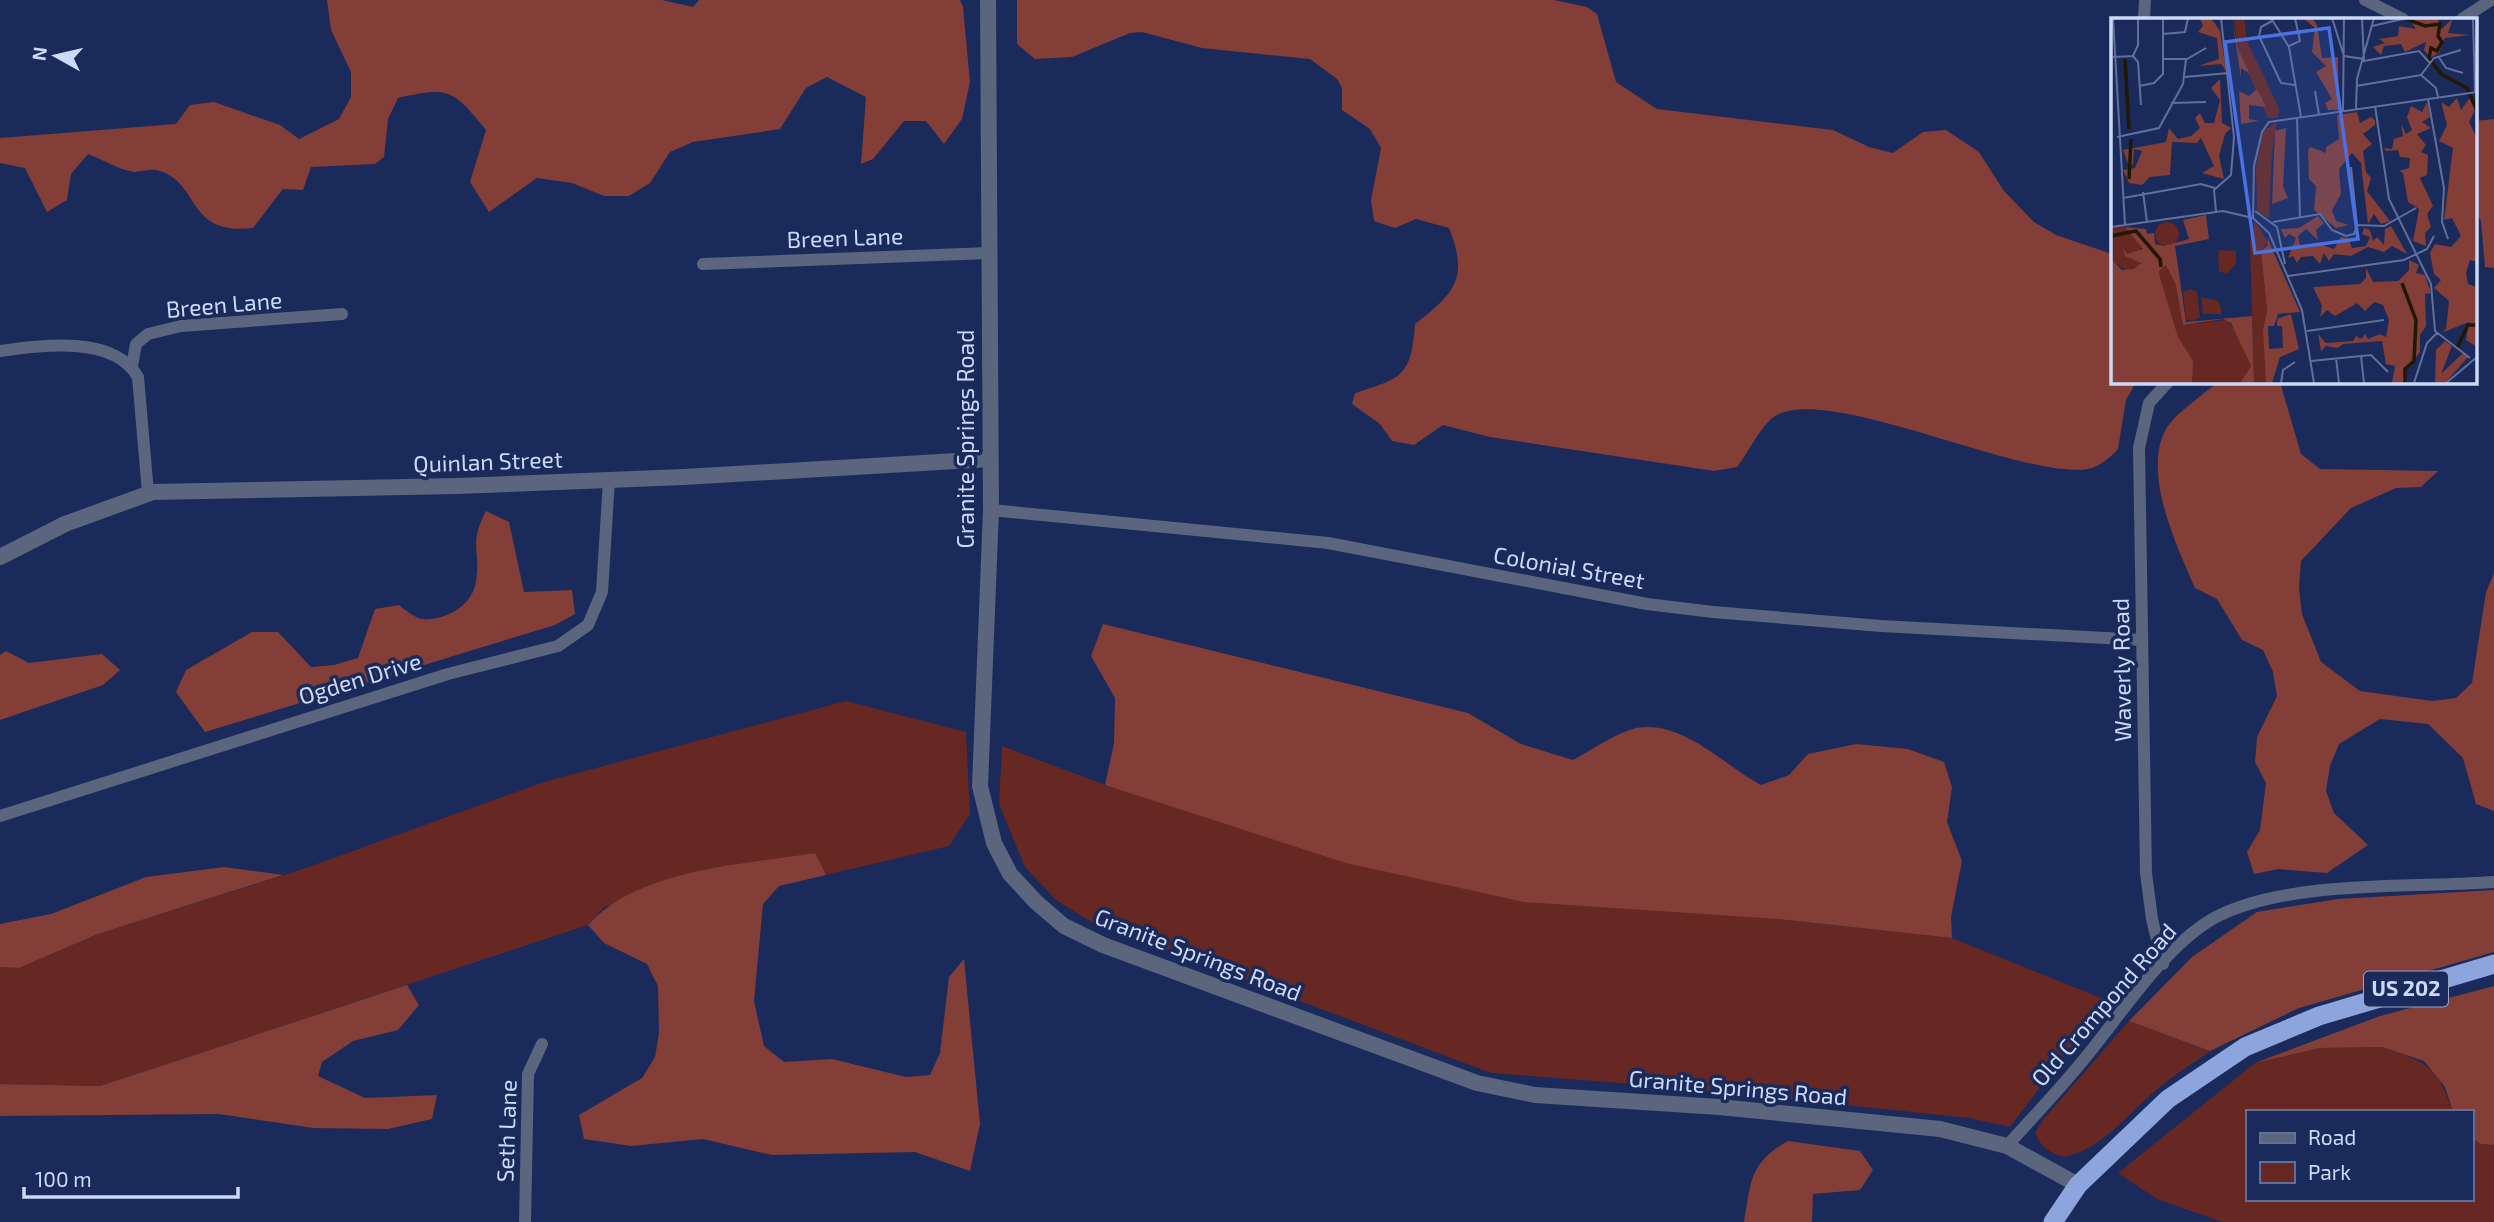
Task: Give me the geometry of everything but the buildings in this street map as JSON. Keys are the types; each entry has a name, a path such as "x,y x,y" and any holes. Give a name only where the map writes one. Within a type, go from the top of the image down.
{"highway":[{"name":"US 202","path":"2053,1222 2078,1185 2168,1099 2245,1047 2319,1016 2494,964"}],"street":[{"name":"Granite Springs Road","path":"988,0 991,510 980,786 994,843 1010,874 1036,902 1064,926 1103,945 1477,1083 1505,1091 1719,1107 1940,1129 2007,1146 2078,1185"},
{"path":"2144,18 2145,0"},
{"path":"2365,0 2401,18"},
{"path":"2464,18 2491,0"},
{"name":"Breen Lane","path":"703,264 989,253"},
{"name":"Breen Lane","path":"132,366 136,344 148,334 181,326 342,314"},
{"path":"0,351 86,348 118,356 132,366 138,377 148,493"},
{"name":"Waverly Road","path":"2163,964 2152,919 2146,873 2139,448 2148,403 2167,383"},
{"name":"Quinlan Street","path":"0,557 65,524 148,493 609,480 990,459"},
{"name":"Ogden Drive","path":"0,816 435,678 558,646 588,625 602,593 609,480"},
{"name":"Colonial Street","path":"991,510 1328,543 1647,604 1713,612 1881,626 2142,640"},
{"name":"Old Crompond Road","path":"2007,1146 2163,964 2185,941 2219,916 2271,898 2372,887 2494,882"},
{"name":"Seth Lane","path":"525,1222 528,1074 542,1044"}],"green space":[{"path":"846,701 966,732 970,814 949,846 826,875 814,853 604,907 588,925 100,1086 0,1084 0,967 19,968 98,934 303,869 544,782"},
{"path":"1002,746 1105,785 1778,919 1952,938 2106,1000 2010,1127 1969,1118 1682,1088 1491,1073 1093,923 1056,900 1025,867 999,804"},
{"path":"2129,1021 2210,1051 2161,1086 2092,1146 2068,1156 2052,1153 2035,1133 2043,1120"},
{"path":"2382,1047 2420,1062 2435,1075 2452,1110 2246,1110 2246,1201 2473,1201 2473,1139 2480,1144 2494,1145 2494,1222 2222,1222 2157,1199 2118,1173 2255,1063 2320,1048"}],"shaded area":[{"path":"327,0 662,0 693,7 699,0 960,0 963,7 970,82 962,119 944,144 926,121 904,121 873,159 861,164 866,97 827,77 806,88 780,129 693,142 670,152 650,183 629,196 604,196 572,183 537,178 489,212 470,182 486,130 466,106 449,94 440,92 398,98 388,119 384,157 375,164 311,167 303,190 283,189 253,228 231,228 215,224 204,216 171,176 156,170 128,171 88,154 71,174 67,200 47,212 25,168 0,163 0,138 176,124 190,105 214,102 280,125 299,139 339,119 351,97 351,72 331,30"},
{"path":"1017,0 1554,0 1587,7 1597,14 1616,82 1657,109 1833,130 1869,147 1893,153 1923,132 1946,130 1979,152 2004,191 2034,222 2056,235 2111,254 2111,383 2135,383 2126,400 2118,449 2092,468 2057,468 2016,460 1874,420 1830,411 1795,410 1771,419 1737,467 1714,471 1490,437 1443,425 1414,445 1392,441 1380,424 1352,404 1355,393 1394,378 1407,365 1415,324 1449,293 1458,272 1458,260 1449,228 1416,219 1395,228 1374,221 1371,200 1381,148 1370,129 1342,110 1342,88 1337,79 1310,59 1202,48 1142,32 1130,33 1072,57 1035,59 1017,44"},
{"path":"2494,119 2494,268 2485,267 2481,221 2476,213 2476,121"},
{"path":"2280,383 2301,454 2320,469 2438,471 2421,487 2396,488 2351,508 2301,561 2299,588 2302,614 2321,662 2360,691 2432,701 2456,698 2472,683 2486,592 2494,573 2494,811 2476,804 2463,758 2428,724 2380,719 2339,744 2330,766 2326,791 2334,813 2368,845 2327,873 2278,869 2254,874 2247,852 2260,830 2266,783 2255,762 2257,737 2277,696 2273,672 2263,650 2242,640 2217,599 2195,588 2165,512 2158,470 2159,451 2169,424 2216,385"},
{"path":"486,511 509,522 524,592 572,590 575,614 555,625 205,732 176,692 186,670 252,632 278,632 311,667 334,665 358,658 375,609 399,605 422,619 440,617 457,610 474,590 477,570 476,540"},
{"path":"1103,624 1468,713 1521,744 1573,760 1628,730 1653,727 1686,737 1761,785 1789,775 1808,754 1856,744 1908,749 1944,762 1952,787 1947,822 1962,861 1951,917 1952,938 1778,919 1524,902 1346,863 1105,785 1114,743 1115,698 1091,656"},
{"path":"6,651 29,663 102,654 120,670 103,685 0,720 0,655"},
{"path":"815,853 826,875 779,886 763,904 754,1001 764,1046 784,1062 832,1059 906,1077 930,1075 940,1053 949,977 964,959 980,1124 970,1171 915,1152 772,1155 703,1139 631,1146 584,1139 579,1115 642,1078 655,1057 659,1033 658,986 647,964 604,943 588,925 609,906 635,891 663,880 725,866"},
{"path":"224,867 283,875 98,934 19,968 0,967 0,924 51,914 146,877"},
{"path":"2494,890 2494,952 2299,1008 2210,1051 2129,1021 2192,957 2257,912 2338,899"},
{"path":"407,985 419,1005 398,1030 353,1041 322,1062 318,1076 365,1098 437,1095 432,1119 388,1129 313,1128 219,1114 0,1116 0,1084 100,1086"},
{"path":"2494,986 2494,1145 2480,1144 2473,1139 2473,1110 2452,1110 2445,1087 2424,1061 2382,1047 2320,1048 2255,1063 2380,1016"},
{"path":"1788,1141 1860,1151 1873,1170 1860,1190 1813,1194 1812,1222 1744,1222 1754,1175 1766,1157"}]}
